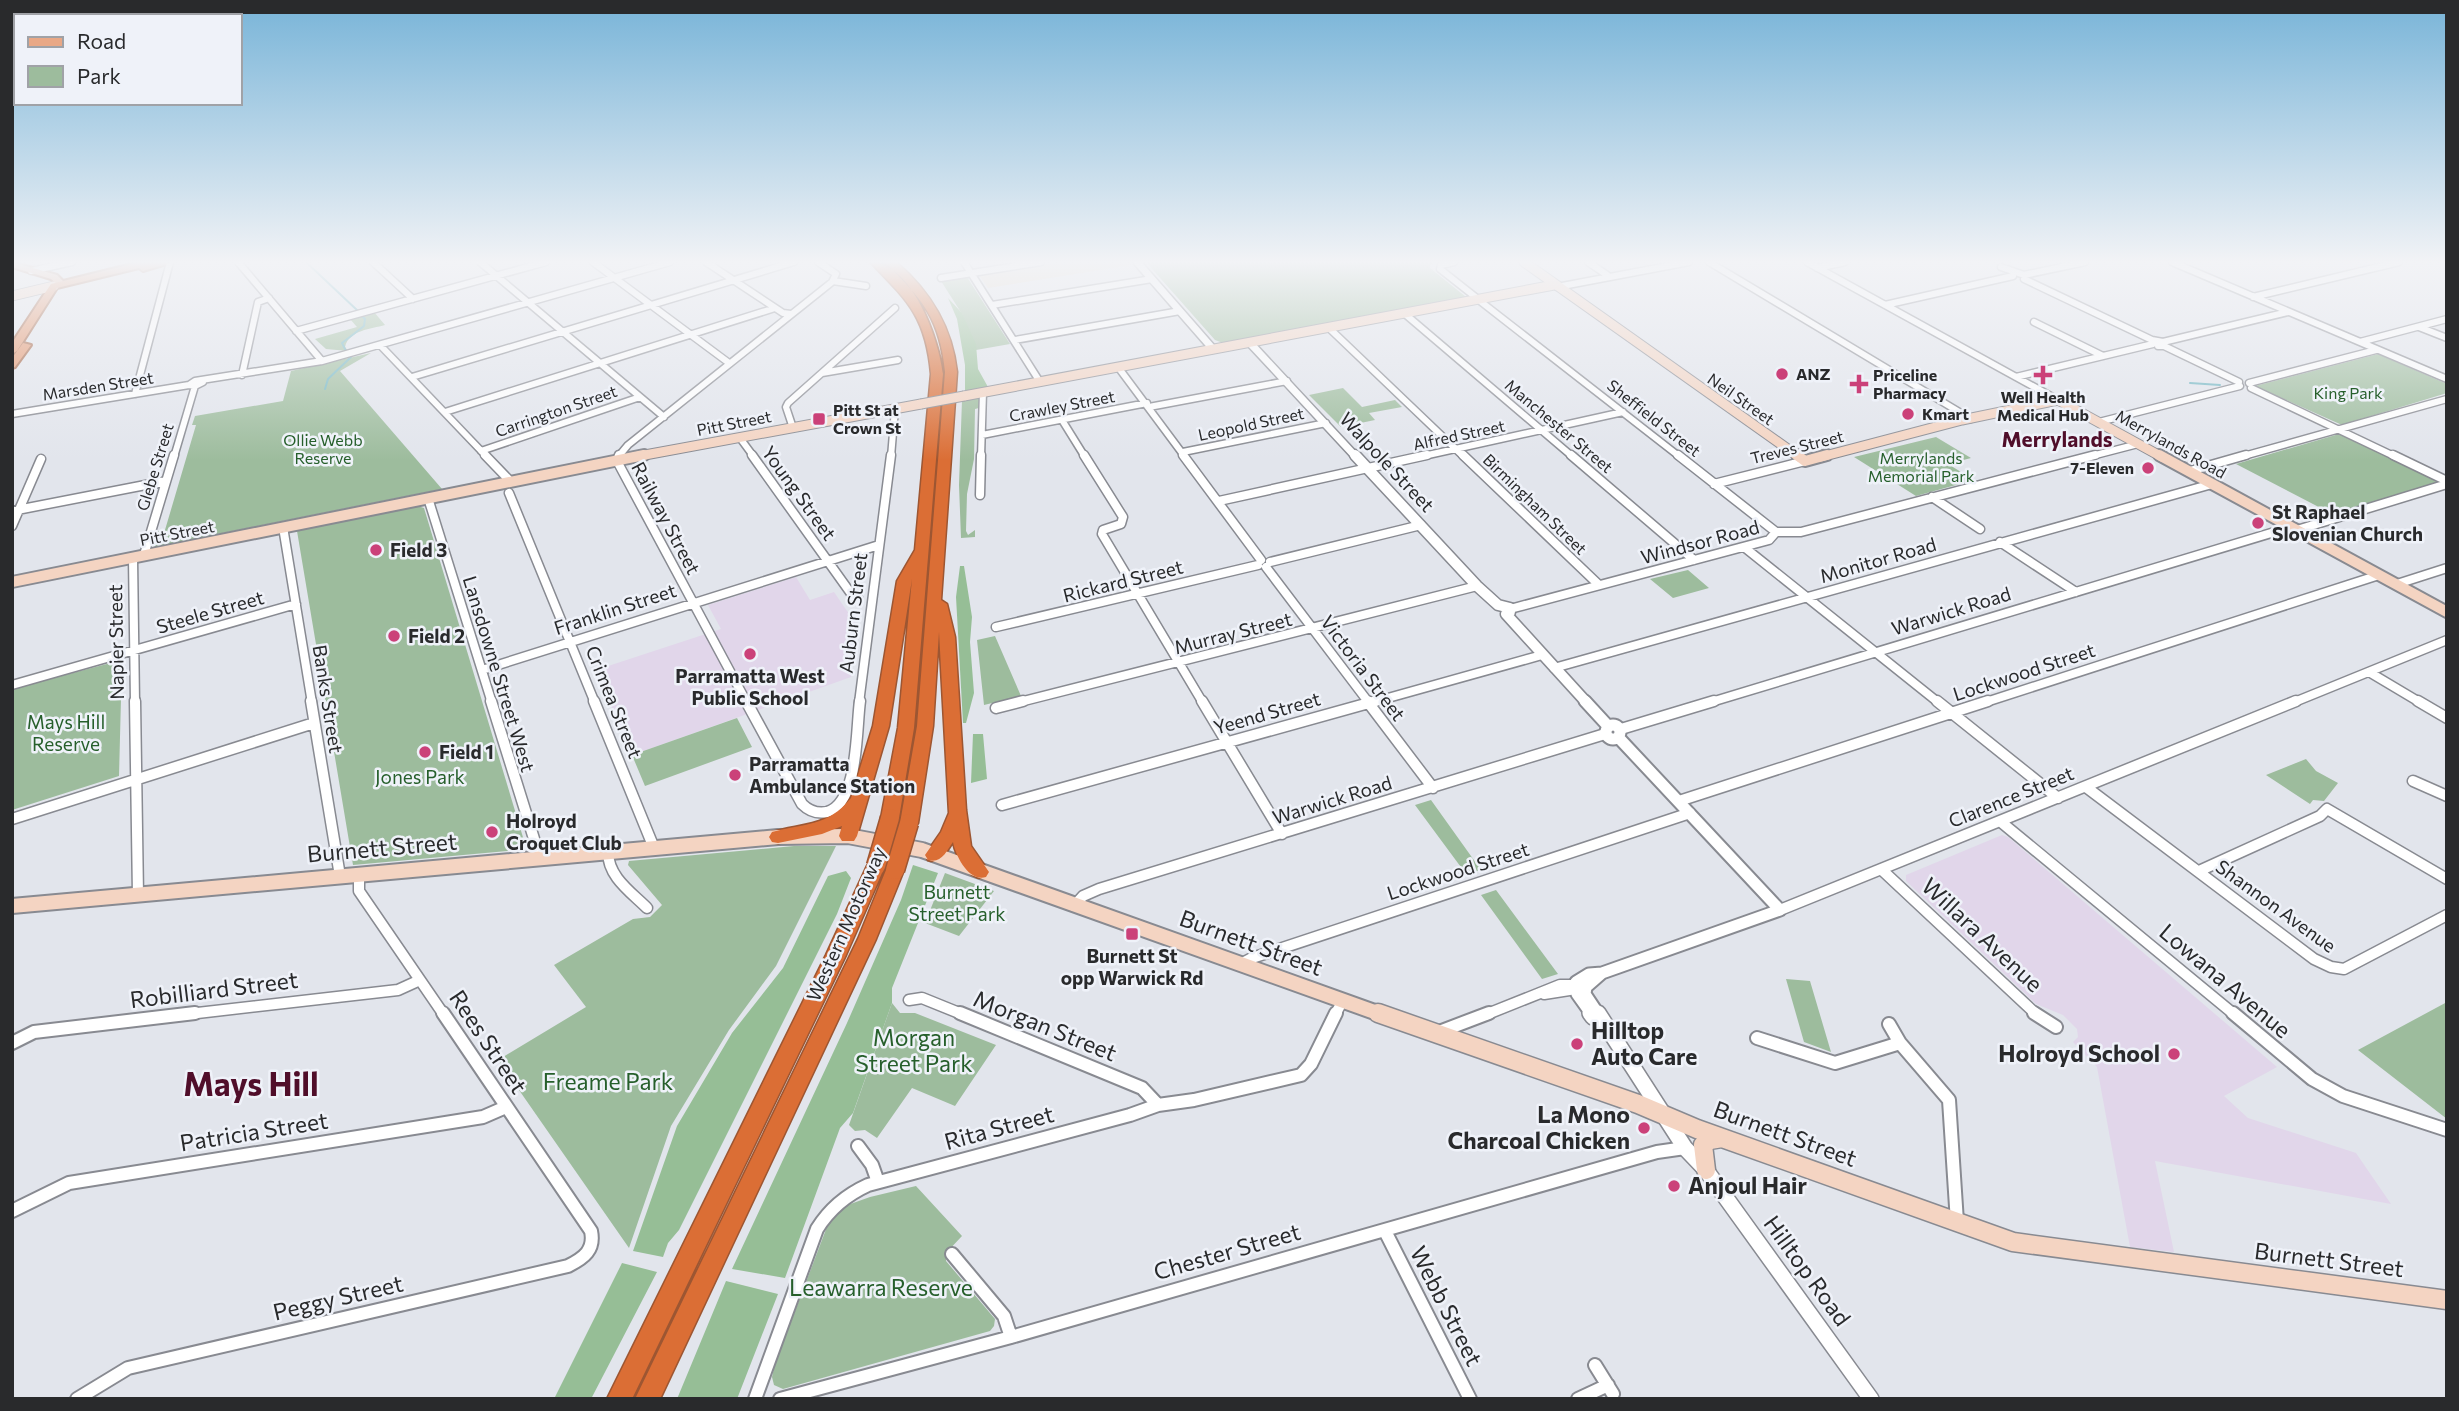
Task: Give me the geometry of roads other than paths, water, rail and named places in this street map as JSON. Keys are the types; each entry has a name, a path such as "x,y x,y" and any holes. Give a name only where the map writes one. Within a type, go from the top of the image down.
{"highway":[{"path":"12,351 29,328"},
{"path":"12,365 34,328"},
{"name":"Western Motorway","path":"647,1399 867,939 886,868 890,818 906,728 936,382 935,350 928,328"},
{"name":"Western Motorway","path":"619,1399 836,955 909,823 923,751 951,385 950,359 942,328"},
{"path":"848,836 881,726 904,581 922,544"},
{"path":"936,588 948,637 957,810 962,846 980,872"},
{"path":"778,837 824,827 841,820 853,810 865,785"},
{"path":"934,855 949,834 957,810"}],"main road":[{"name":"Pitt Street","path":"12,582 428,498 510,487 617,461 1329,328"},
{"name":"Neil Street","path":"1616,328 1805,461"},
{"name":"Treves Street","path":"1805,461 1957,428 1975,419 2058,400"},
{"name":"Merrylands Road","path":"2058,400 2447,612"},
{"name":"Burnett Street","path":"12,906 778,837 848,836 895,843 2013,1242 2063,1251 2447,1300"},
{"path":"1706,1170 1703,1145 1710,1140 1722,1138"}],"street":[{"path":"135,394 153,328"},
{"path":"252,328 242,376 322,361 440,328"},
{"path":"293,328 322,361"},
{"path":"296,331 308,328"},
{"path":"558,328 664,417"},
{"path":"412,377 577,328"},
{"path":"680,328 729,363"},
{"path":"446,412 713,328"},
{"name":"Railway Street","path":"773,328 622,451 617,461 804,807 812,812 827,812"},
{"path":"793,428 786,405 873,328"},
{"path":"1007,328 1040,382"},
{"path":"1015,340 1084,328"},
{"path":"1195,328 1213,349"},
{"name":"Birmingham Street","path":"1329,328 1599,585"},
{"name":"Manchester Street","path":"1421,328 1694,560"},
{"name":"Sheffield Street","path":"1515,328 1776,532"},
{"path":"1821,328 1975,419"},
{"path":"1824,328 1975,419"},
{"name":"Merrylands Road","path":"1927,328 2058,400"},
{"path":"2046,328 2103,356"},
{"path":"2123,328 2152,342 2163,344 2240,384"},
{"path":"2163,344 2226,328"},
{"path":"2326,328 2447,379"},
{"path":"2359,342 2415,328"},
{"path":"2420,328 2447,338"},
{"path":"2016,377 2152,342"},
{"name":"Walpole Street","path":"1250,343 1498,605 1496,612 1508,611"},
{"name":"Crimea Street","path":"380,345 446,412 510,487 654,848"},
{"path":"2250,385 2377,350"},
{"path":"315,353 373,351 390,355"},
{"path":"822,373 898,360"},
{"name":"Victoria Street","path":"1118,367 1433,788"},
{"name":"Marsden Street","path":"12,414 242,376"},
{"name":"Crawley Street","path":"982,435 1287,381"},
{"path":"2099,422 2240,384 2250,385 2447,482"},
{"name":"Glebe Street","path":"139,556 166,481 192,386"},
{"path":"979,495 983,392"},
{"name":"Carrington Street","path":"481,451 640,397"},
{"path":"2190,471 2447,399"},
{"name":"Auburn Street","path":"827,812 842,802 856,741 895,409"},
{"name":"Alfred Street","path":"1219,501 1623,412"},
{"path":"1062,420 1123,519 1119,525 1102,531 1282,834"},
{"name":"Leopold Street","path":"1182,452 1326,423"},
{"name":"Young Street","path":"740,438 852,594 858,597"},
{"name":"Windsor Road","path":"1508,611 1773,539 1776,532 1801,532 2138,443"},
{"path":"12,526 16,510 41,459"},
{"name":"Treves Street","path":"1714,484 1805,461"},
{"path":"16,510 166,481"},
{"name":"Warwick Road","path":"1619,733 1875,652 2447,482"},
{"name":"Monitor Road","path":"1554,668 2212,484"},
{"name":"Lansdowne Street West","path":"428,498 540,858"},
{"path":"1932,498 1980,529"},
{"name":"Rickard Street","path":"996,627 1421,525"},
{"name":"Banks Street","path":"283,527 340,876"},
{"path":"2000,542 2076,592"},
{"name":"Franklin Street","path":"482,670 879,545"},
{"path":"1744,547 2058,799"},
{"name":"Napier Street","path":"138,895 133,650 139,556"},
{"path":"2397,584 2447,568"},
{"name":"Lockwood Street","path":"1679,801 2379,575"},
{"name":"Murray Street","path":"996,708 1478,586"},
{"name":"Steele Street","path":"12,685 296,604"},
{"path":"1508,611 1607,730 1619,733 1780,910"},
{"name":"Clarence Street","path":"1434,1034 1542,994 1581,986 1602,974 1780,910 2447,640"},
{"name":"Yeend Street","path":"1002,805 1542,655"},
{"path":"2369,671 2447,718"},
{"path":"12,819 314,723"},
{"name":"Warwick Road","path":"1074,906 1079,898 1093,891 1433,788 1607,730"},
{"path":"2413,781 2447,796"},
{"name":"Shannon Avenue","path":"2086,787 2314,959 2331,967 2344,969 2447,915"},
{"name":"Shannon Avenue","path":"2199,871 2320,816 2327,809 2447,879"},
{"name":"Lockwood Street","path":"1239,965 1250,958 1690,813"},
{"name":"Lowana Avenue","path":"2001,822 2312,1079 2343,1096 2447,1130"},
{"path":"608,852 607,859 611,869 647,908"},
{"name":"Willara Avenue","path":"1882,870 2033,1013 2056,1027"},
{"name":"Rees Street","path":"359,875 359,891 591,1231"},
{"name":"Robilliard Street","path":"12,1043 34,1032 398,990 420,979"},
{"name":"Hilltop Road","path":"1581,986 1576,998 1616,1044 1685,1148 1706,1170"},
{"name":"Morgan Street","path":"909,1000 922,998 1142,1088 1158,1105"},
{"name":"Rita Street","path":"756,1399 822,1220 845,1196 878,1182 1130,1115 1158,1105 1194,1100 1304,1073 1342,1002"},
{"path":"1889,1024 1900,1043 1949,1100 1957,1222"},
{"path":"1757,1038 1835,1063 1900,1043"},
{"name":"Patricia Street","path":"12,1211 69,1183 483,1117 506,1107"},
{"name":"Hilltop Road","path":"1666,1116 1684,1136 1871,1399"},
{"path":"858,1146 872,1165 878,1182"},
{"name":"Chester Street","path":"780,1399 1011,1337 1657,1152 1685,1148"},
{"name":"Peggy Street","path":"78,1399 128,1368 568,1266 583,1260 592,1249 594,1240 591,1231"},
{"name":"Webb Street","path":"1385,1231 1470,1399"},
{"path":"952,1254 1004,1316 1011,1337"},
{"path":"1578,1399 1611,1390 1595,1365"}],"waterway":[{"path":"346,351 342,343 362,328"},
{"path":"325,389 328,379 351,357"},
{"path":"2190,383 2220,385"}],"place":[{"name":"ANZ","path":"1782,374"},
{"name":"Well Health Medical Hub","path":"2043,375"},
{"name":"Priceline Pharmacy","path":"1859,384"},
{"name":"Kmart","path":"1908,414"},
{"name":"Pitt St at Crown St","path":"819,419"},
{"name":"7-Eleven","path":"2148,468"},
{"name":"St Raphael Slovenian Church","path":"2258,523"},
{"name":"Field 3","path":"376,550"},
{"name":"Field 2","path":"394,636"},
{"name":"Parramatta West Public School","path":"750,654"},
{"name":"Field 1","path":"425,752"},
{"name":"Parramatta Ambulance Station","path":"735,775"},
{"name":"Holroyd Croquet Club","path":"492,832"},
{"name":"Burnett St opp Warwick Rd","path":"1132,934"},
{"name":"Hilltop Auto Care","path":"1577,1044"},
{"name":"Holroyd School","path":"2174,1054"},
{"name":"La Mono Charcoal Chicken","path":"1644,1128"},
{"name":"Anjoul Hair","path":"1674,1186"}],"district":[{"name":"Merrylands","path":"2057,440"},
{"name":"Mays Hill","path":"251,1085"}],"park label":[{"name":"King Park","path":"2348,393"},
{"name":"Ollie Webb Reserve","path":"323,449"},
{"name":"Merrylands Memorial Park","path":"1921,467"},
{"name":"Mays Hill Reserve","path":"66,733"},
{"name":"Jones Park","path":"420,777"},
{"name":"Burnett Street Park","path":"957,903"},
{"name":"Morgan Street Park","path":"914,1051"},
{"name":"Freame Park","path":"608,1082"},
{"name":"Leawarra Reserve","path":"881,1288"}]}
